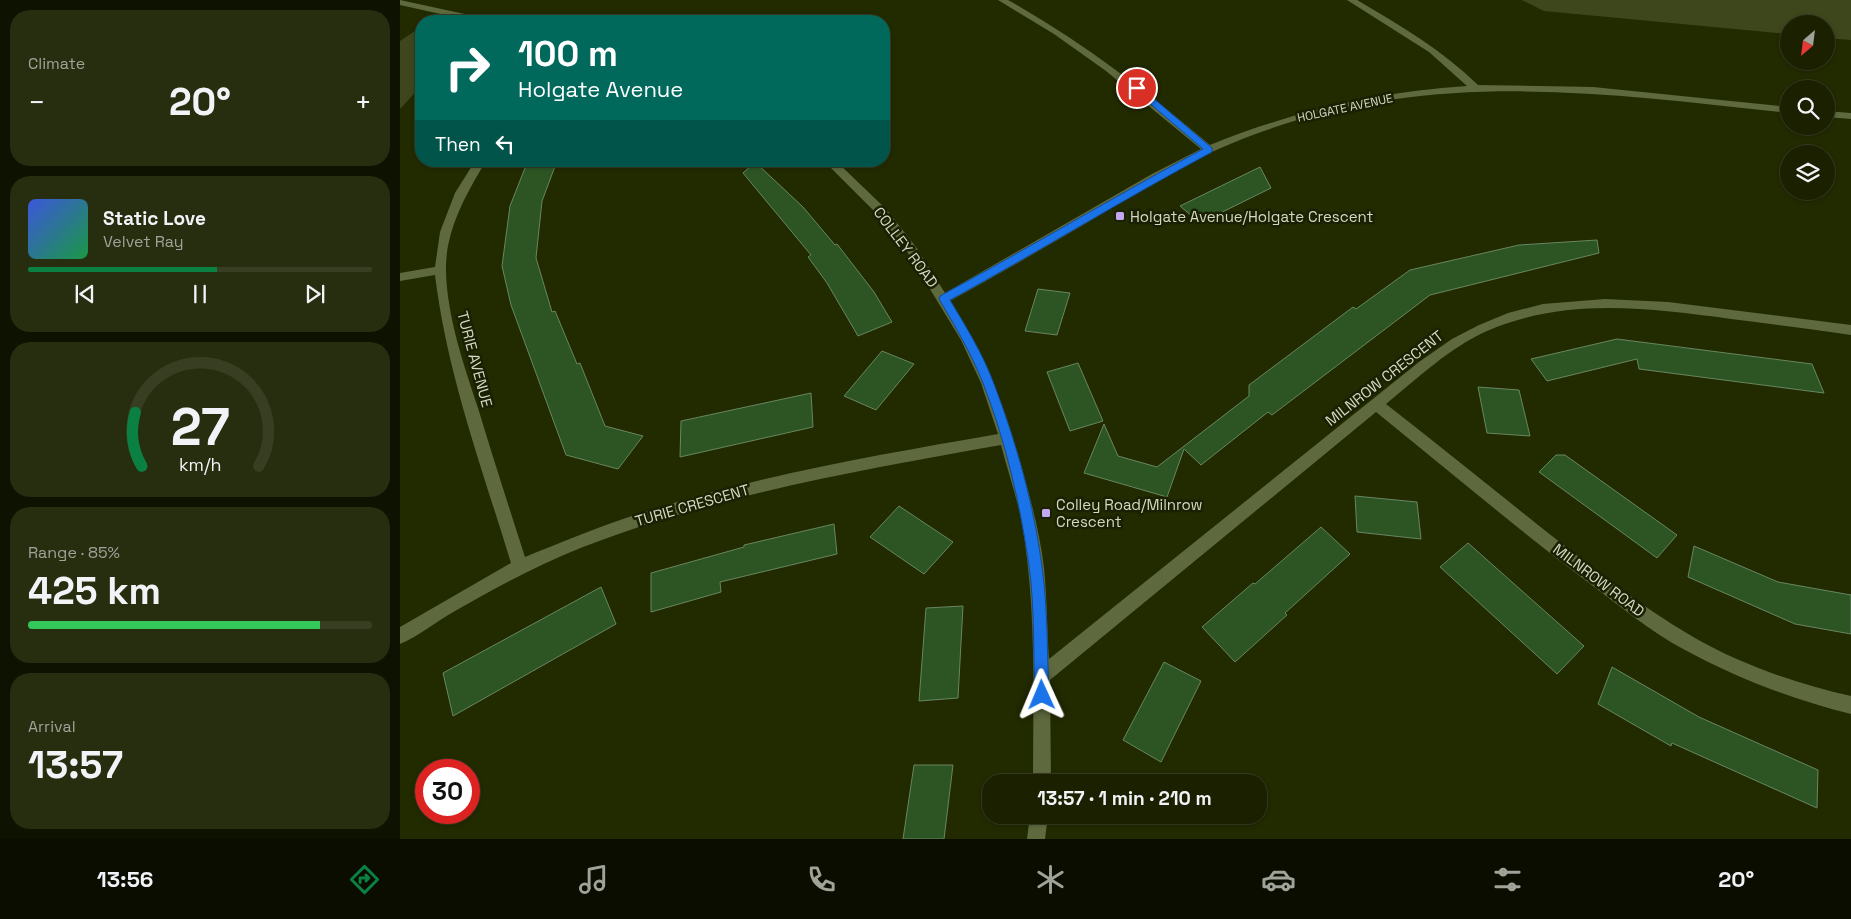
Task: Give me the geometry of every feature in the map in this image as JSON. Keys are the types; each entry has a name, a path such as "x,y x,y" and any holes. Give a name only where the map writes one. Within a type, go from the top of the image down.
{"street":[{"path":"419,7 430,0"},
{"path":"1002,0 1091,54 1137,88 1209,150"},
{"path":"1351,0 1439,55 1460,72 1474,88"},
{"path":"400,2 455,15"},
{"name":"HOLGATE AVENUE","path":"944,299 1013,262 1125,194 1209,150 1264,127 1316,111 1413,94 1474,88 1616,92 1780,109"},
{"path":"1835,115 1851,116"},
{"name":"TURIE AVENUE","path":"477,167 461,193 446,232 440,270 446,316 459,370 520,566"},
{"name":"COLLEY ROAD","path":"836,167 882,212 912,250 967,338 988,383 1006,438 1028,517 1036,568 1042,676 1042,774"},
{"path":"400,277 440,270"},
{"name":"MILNROW CRESCENT","path":"1042,676 1446,348 1483,328 1517,316 1560,307 1605,303 1656,304 1851,330"},
{"name":"MILNROW ROAD","path":"1376,404 1572,561 1634,607 1690,644 1760,677 1817,697 1851,705"},
{"name":"TURIE CRESCENT","path":"400,636 417,624 520,566 612,529 729,493 855,465 1006,438"},
{"path":"1036,839 1038,824"}],"green space":[{"path":"1522,0 1851,0 1851,40 1835,39 1835,15 1780,15 1780,33 1544,11"},
{"path":"415,31 415,93 400,109 400,41"}],"building":[{"path":"555,167 542,201 536,258 552,312 555,311 577,364 580,363 605,426 643,436 618,469 566,455 511,305 502,266 510,206 525,168"},
{"path":"750,167 760,167 803,207 835,245 837,244 874,292 892,322 858,336 827,283 808,257 811,255 743,173"},
{"path":"1260,167 1271,188 1200,223 1180,206"},
{"path":"1597,240 1599,253 1430,295 1272,415 1268,412 1201,465 1184,449 1167,497 1084,473 1104,424 1118,456 1157,467 1249,396 1249,385 1353,307 1356,309 1410,270 1519,245"},
{"path":"1038,289 1070,293 1057,335 1025,331"},
{"path":"1617,339 1812,364 1824,393 1639,369 1637,359 1547,381 1531,359"},
{"path":"882,351 914,364 876,410 844,396"},
{"path":"1078,363 1103,421 1070,431 1047,372"},
{"path":"1478,387 1519,390 1530,436 1487,433"},
{"path":"811,393 813,427 680,457 681,421"},
{"path":"1556,455 1565,455 1677,535 1657,558 1539,472"},
{"path":"1355,496 1417,502 1421,539 1357,532"},
{"path":"899,506 953,542 924,574 870,537"},
{"path":"834,524 837,554 720,582 721,592 651,612 651,573 744,547 744,545"},
{"path":"1321,527 1350,554 1235,662 1202,627"},
{"path":"1468,543 1584,646 1557,674 1440,567"},
{"path":"1694,546 1778,582 1851,595 1851,634 1795,624 1688,577"},
{"path":"601,587 616,624 453,716 443,673"},
{"path":"963,606 958,698 919,701 926,608"},
{"path":"1164,662 1201,681 1161,762 1123,740"},
{"path":"1612,667 1699,717 1818,770 1817,808 1672,743 1671,746 1598,704"},
{"path":"914,765 953,765 944,839 903,839"}],"place":[{"name":"Holgate Avenue/Holgate Crescent","path":"1120,216"},
{"name":"Colley Road/Milnrow Crescent","path":"1046,513"}],"route":[{"path":"1042,695 1036,568 1028,517 1006,438 988,383 967,338 944,299 1013,262 1125,194 1209,150 1137,88"}]}
